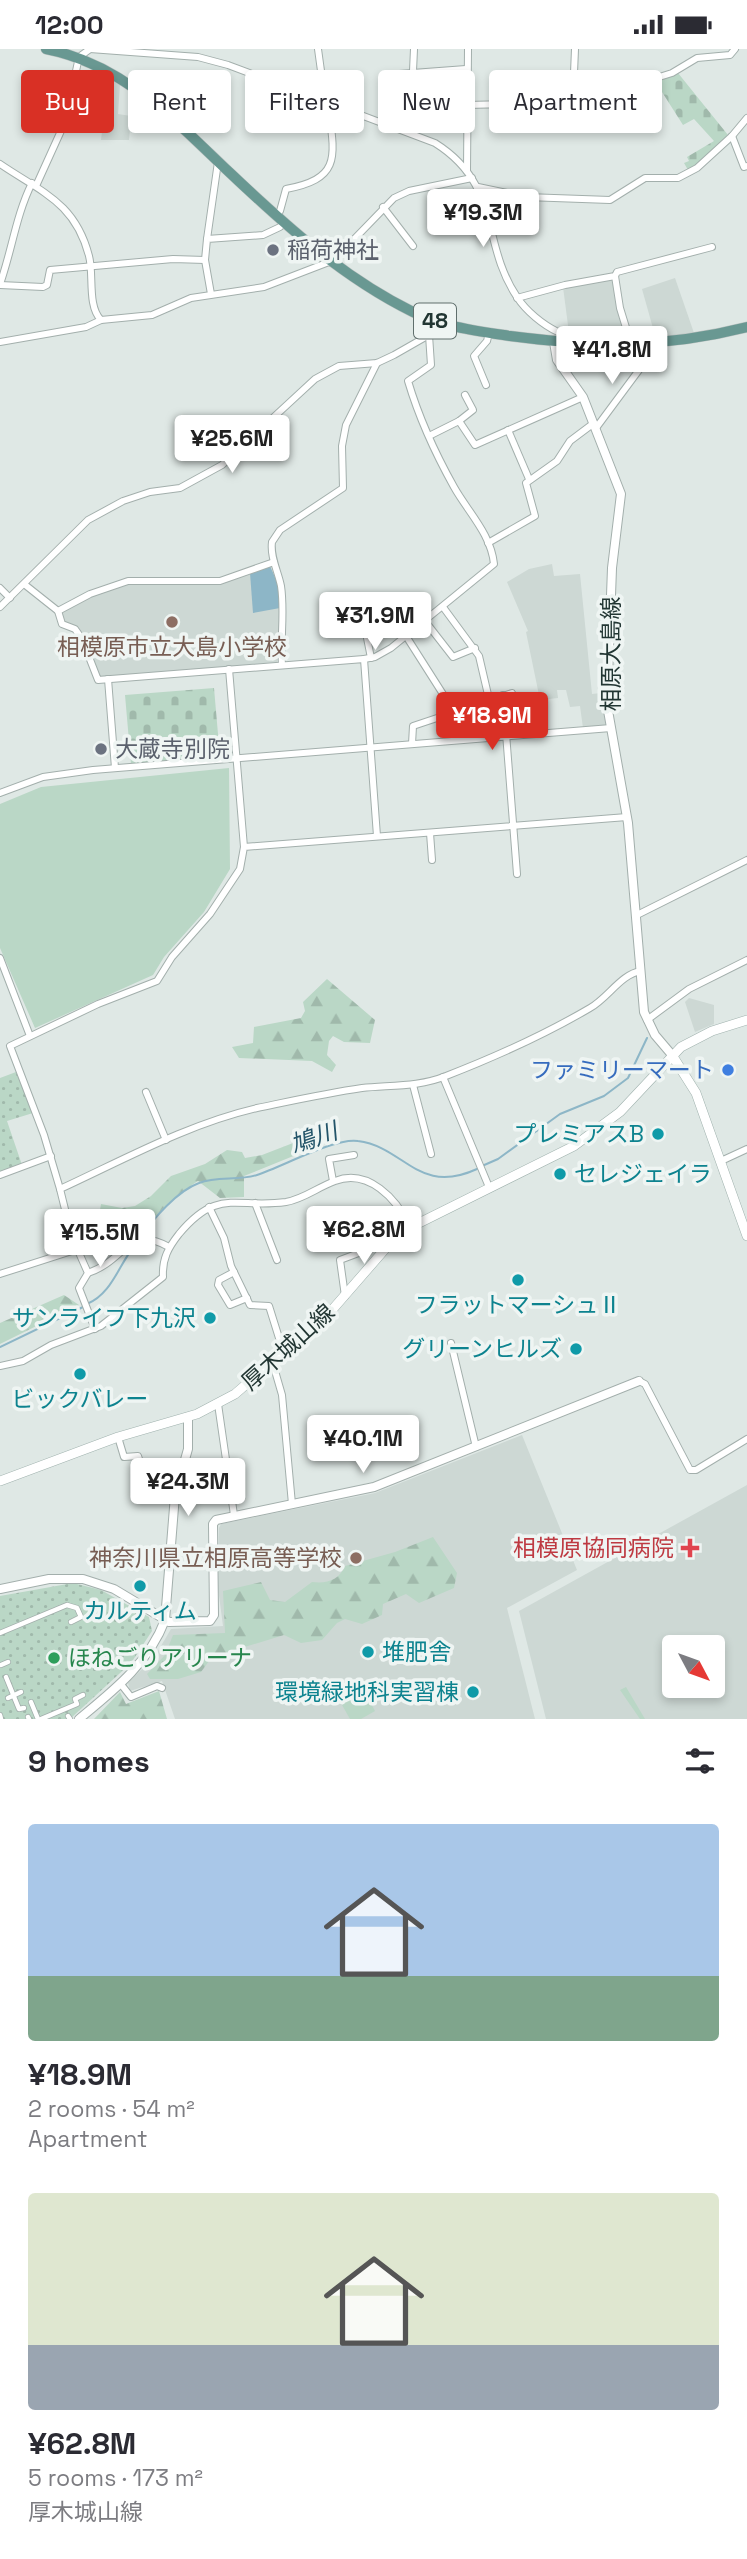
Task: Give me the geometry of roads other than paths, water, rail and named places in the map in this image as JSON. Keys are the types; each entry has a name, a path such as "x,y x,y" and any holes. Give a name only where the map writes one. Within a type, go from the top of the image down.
{"main road":[{"name":"48","path":"46,49 81,53 134,86 330,263 401,306 443,324 554,342 633,345 682,341 747,327"},
{"name":"厚木城山線","path":"0,1481 118,1437 188,1417 218,1404 244,1388 345,1296 384,1247 409,1226 565,1151 596,1132 632,1102 673,1055 708,1033 747,1020"},
{"path":"673,1055 692,1083 747,1236"}],"street":[{"path":"205,260 173,259 50,270 47,285 43,287 0,285 16,236 17,218 65,122 81,53 90,49 148,51 198,57 245,71"},
{"path":"318,49 321,70"},
{"path":"413,70 414,49"},
{"path":"440,70 466,69 468,49"},
{"path":"574,70 575,49"},
{"path":"662,77 697,58 709,54 721,58 734,49"},
{"path":"364,114 423,136 447,150 478,187 500,264 517,298 537,318 584,344"},
{"path":"478,187 526,197 610,201 645,178 678,178 697,168 732,136 747,118"},
{"path":"280,211 286,189 317,181 331,165 332,133"},
{"path":"466,133 467,171"},
{"path":"732,136 744,167 747,166"},
{"path":"211,294 205,260 218,162"},
{"path":"0,164 49,193 65,210 83,241 96,312 101,320"},
{"path":"0,342 86,327 101,320 152,316 191,298 276,283 330,263 383,207 409,191 472,178"},
{"path":"383,207 414,246"},
{"path":"207,239 263,235 280,227"},
{"path":"517,298 565,285 615,276 617,272 640,265 712,247"},
{"path":"0,255 9,258"},
{"path":"488,543 535,516 526,488 529,479 557,461 575,435 595,425 639,370 620,308 615,276"},
{"path":"0,607 88,520 104,509 150,492 180,488 202,477 222,465 315,379 339,366 377,363 429,335 443,324"},
{"path":"486,385 474,356 487,341 489,333"},
{"path":"24,584 58,611 62,624 75,629 82,639 95,678 367,659 407,636 492,568 494,560 488,543 454,487 429,436 408,380 431,365 429,335"},
{"name":"相原大島線","path":"554,342 559,366 583,397 621,495 612,568 607,695 627,817 647,1020 673,1055"},
{"path":"282,665 284,618 281,585 274,562 272,541 280,530 338,492 345,484 342,446 346,425 377,363"},
{"path":"429,436 459,421 473,409 465,395"},
{"path":"459,421 475,445 583,397"},
{"path":"508,430 529,479"},
{"path":"58,611 90,594 128,581 220,581 274,562"},
{"path":"0,587 10,598"},
{"path":"443,607 475,648 489,699"},
{"path":"425,621 453,657 475,648"},
{"path":"365,628 377,836"},
{"path":"407,636 455,713"},
{"path":"88,1273 76,1246 51,1156 9,1049 30,1036 157,981 172,957 210,914 240,869 244,847 229,669"},
{"path":"108,679 115,768"},
{"path":"412,744 413,726 512,693"},
{"path":"503,695 517,874"},
{"path":"0,793 43,777 115,768 611,728"},
{"path":"244,847 627,817"},
{"path":"430,833 432,860"},
{"path":"637,915 747,860"},
{"path":"0,958 30,1036"},
{"path":"647,1020 689,989 747,960"},
{"path":"60,1189 195,1126 259,1108 344,1091 413,1084 443,1077 502,1054 572,1018 604,999 628,975 641,971"},
{"path":"443,1077 489,1187"},
{"path":"413,1084 431,1154"},
{"path":"146,1092 166,1140"},
{"path":"721,1161 747,1149"},
{"path":"333,1181 329,1159 354,1155"},
{"path":"0,1175 51,1156"},
{"path":"0,1366 23,1361 51,1345 95,1329 163,1277 163,1263 169,1247 192,1220 209,1207 232,1202 289,1201 333,1181 350,1178 374,1185 398,1203 409,1226"},
{"path":"256,1203 277,1260"},
{"path":"209,1207 225,1238 225,1250 234,1272 252,1307 269,1306 284,1354"},
{"path":"95,1329 79,1285 88,1273 109,1265 142,1238 169,1247"},
{"path":"0,1274 70,1253 76,1246"},
{"path":"345,1296 340,1260 384,1247"},
{"path":"234,1272 219,1280 218,1285 230,1305 247,1298"},
{"path":"451,1343 476,1447"},
{"path":"273,1364 282,1395 292,1504"},
{"path":"0,1589 57,1578 92,1580 114,1589 174,1623 213,1619 213,1524 218,1518 374,1487 639,1381 645,1384 690,1470 696,1470 747,1439"},
{"path":"218,1404 234,1515"},
{"path":"79,1719 120,1683 149,1651 165,1620 176,1495 190,1440 188,1417"},
{"path":"118,1437 125,1458 138,1456 145,1477"},
{"path":"0,1633 67,1605 77,1608 81,1617 71,1622"},
{"path":"1,1665 8,1662"},
{"path":"6,1677 10,1697 19,1709 24,1708"},
{"path":"120,1683 131,1697 157,1686 162,1688"},
{"path":"10,1697 21,1692"},
{"path":"31,1702 39,1719 68,1714 77,1705 75,1699 83,1695"}],"water":[{"path":"270,566 278,584 280,608 253,613 250,573"}],"waterway":[{"name":"鳩川","path":"482,1166 498,1159 560,1114 604,1096 628,1078 647,1038"},
{"name":"鳩川","path":"141,1237 174,1199 199,1183 257,1175 336,1143 358,1141 374,1145 426,1174 440,1177 457,1176 477,1169"},
{"name":"鳩川","path":"87,1304 109,1286 135,1245"},
{"name":"鳩川","path":"0,1347 83,1307"}],"place":[{"name":"稲荷神社","path":"273,250"},
{"name":"相模原市立大島小学校","path":"172,622"},
{"name":"大蔵寺別院","path":"101,749"},
{"name":"ファミリーマート","path":"728,1070"},
{"name":"プレミアスB","path":"658,1134"},
{"name":"セレジェイラ","path":"560,1174"},
{"name":"フラットマーシュⅡ","path":"518,1280"},
{"name":"サンライフ下九沢","path":"210,1318"},
{"name":"グリーンヒルズ","path":"576,1349"},
{"name":"ビックバレー","path":"80,1374"},
{"name":"相模原協同病院","path":"690,1548"},
{"name":"神奈川県立相原高等学校","path":"356,1558"},
{"name":"カルティム","path":"140,1586"},
{"name":"堆肥舎","path":"368,1652"},
{"name":"ほねごりアリーナ","path":"54,1658"},
{"name":"環境緑地科実習棟","path":"473,1692"}]}
